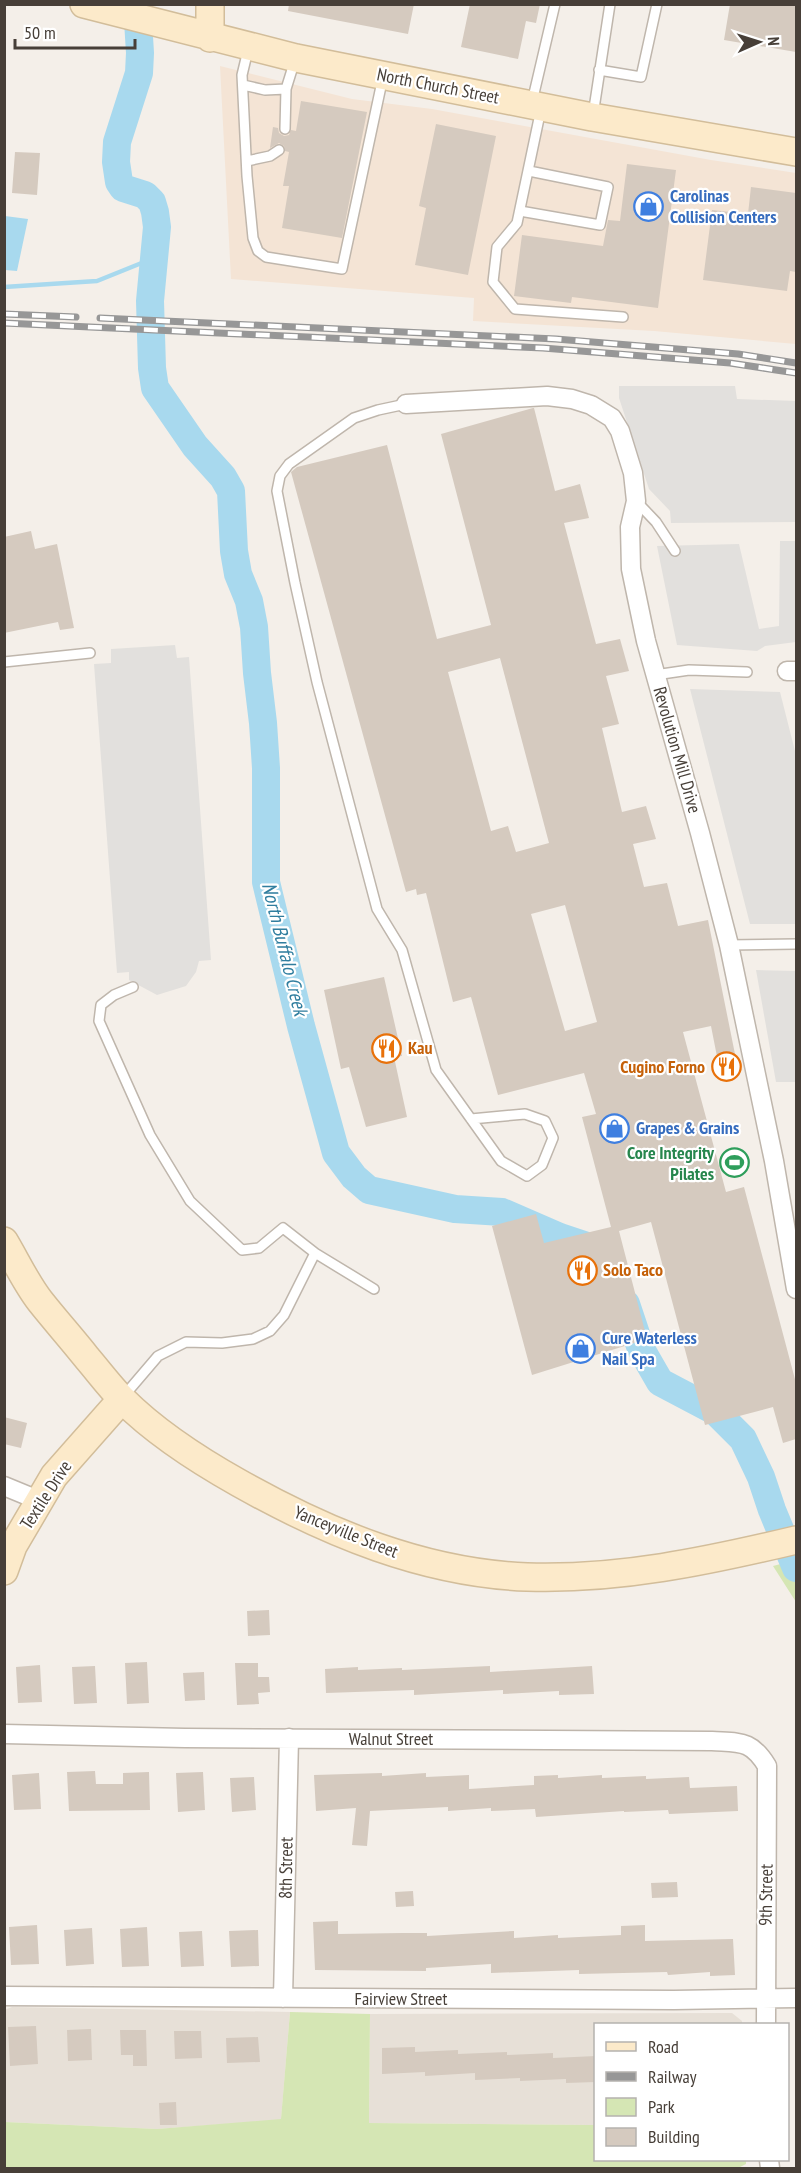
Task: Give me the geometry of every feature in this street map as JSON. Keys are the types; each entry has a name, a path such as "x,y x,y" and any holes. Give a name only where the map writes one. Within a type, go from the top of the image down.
{"main road":[{"path":"210,4 210,38"},
{"name":"North Church Street","path":"84,5 296,58 592,117 796,152"},
{"name":"Yanceyville Street","path":"4,1241 39,1299 122,1399 155,1429 244,1486 309,1520 347,1536 403,1556 486,1573 526,1577 569,1577 675,1566 796,1540"},
{"name":"Textile Drive","path":"4,1571 13,1546 54,1476 122,1399"}],"street":[{"name":"Revolution Mill Drive","path":"406,404 547,396 572,399 591,405 612,418 620,430 633,474 636,501 630,527 630,568 646,641 729,945 774,1161 790,1218 796,1289"},
{"path":"4,1486 38,1500"},
{"name":"Walnut Street","path":"4,1734 712,1741 744,1743 759,1752 767,1766"},
{"name":"8th Street","path":"283,1998 289,1738"},
{"name":"9th Street","path":"766,2023 767,1766"},
{"name":"Fairview Street","path":"4,1996 765,2000 796,1998"}],"lane":[{"path":"555,4 536,105 529,171 517,223 497,247 493,282 515,309 623,317"},
{"path":"592,117 610,4"},
{"path":"599,70 641,77 657,4"},
{"path":"248,47 242,75 253,238 258,251 266,257 342,269 384,75"},
{"path":"285,129 286,89 296,58"},
{"path":"243,86 265,90 286,89"},
{"path":"247,161 270,156 279,150"},
{"path":"520,211 600,225 608,187 529,171"},
{"path":"406,404 354,418 290,464 280,476 277,491 317,682 377,909 402,950 436,1070 471,1119 501,1161 527,1176 542,1165 552,1138 545,1121 525,1114 471,1119"},
{"path":"636,501 656,522 675,551"},
{"path":"4,662 90,653"},
{"path":"655,675 689,670 747,672"},
{"path":"729,945 796,944"},
{"path":"133,987 114,995 101,1005 99,1021 150,1135 190,1201 242,1250 259,1248 283,1228 315,1253 375,1289"},
{"path":"122,1399 158,1356 186,1342 254,1339 270,1330 284,1315 315,1253"}],"shaded area":[{"path":"220,66 352,99 432,109 711,160 796,173 796,344 654,331 473,321 474,298 231,279"},
{"path":"619,386 735,386 737,399 796,401 796,522 671,523 670,511 649,489 619,398"},
{"path":"780,541 796,541 796,642 765,646 757,651 677,645 657,546 739,544 759,629 779,626"},
{"path":"175,645 177,658 189,657 211,960 199,961 196,972 186,986 157,995 129,980 129,972 117,973 94,664 111,663 111,649"},
{"path":"690,689 780,692 796,755 796,924 750,924"},
{"path":"756,970 796,971 796,1082 776,1082"},
{"path":"12,2007 290,2012 281,2120 157,2129 5,2122 4,2010"},
{"path":"732,2013 742,2023 594,2023 594,2125 369,2123 370,2014"}],"green space":[{"path":"796,1560 796,1602 773,1566"},
{"path":"290,2012 370,2014 369,2123 594,2125 594,2161 746,2161 746,2164 738,2168 5,2168 5,2122 157,2129 281,2119"}],"water":[{"path":"5,216 28,219 17,271 5,270"}],"building":[{"path":"289,4 414,4 408,34 288,11"},
{"path":"470,4 540,4 536,23 526,21 518,59 461,47"},
{"path":"730,4 796,4 796,52 724,40"},
{"path":"301,101 367,112 342,238 282,228 289,186 283,186 289,152 285,151 284,146 279,143 270,148 273,127 278,128 279,133 284,136 289,135 291,130 296,131"},
{"path":"436,124 496,136 468,275 415,265 426,208 419,206"},
{"path":"15,152 40,153 37,195 12,193"},
{"path":"627,164 676,170 658,308 572,297 571,303 514,296 522,235 603,246 608,220 620,221"},
{"path":"751,187 796,193 796,272 790,271 787,291 703,280 712,210 748,214"},
{"path":"534,408 555,491 580,484 589,518 564,523 596,644 620,639 629,671 606,676 619,724 602,728 622,812 646,806 656,839 633,844 644,887 667,883 678,926 708,920 739,1074 721,1077 711,1026 683,1032 726,1192 744,1187 796,1383 796,1439 783,1443 773,1407 705,1425 651,1222 619,1231 647,1339 532,1375 492,1226 536,1214 544,1243 611,1227 582,1117 596,1114 584,1073 498,1095 471,997 453,1002 426,893 417,895 416,889 406,892 291,472 297,467 387,445 437,639 491,625 441,434","holes":["500,658 549,843 516,852 508,826 491,831 448,672","565,905 597,1022 565,1031 531,914"]},
{"path":"31,531 35,549 57,544 74,628 60,630 58,622 4,633 4,537"},
{"path":"384,977 402,1056 394,1057 407,1117 366,1127 349,1067 341,1069 324,990"},
{"path":"4,1417 27,1423 21,1448 4,1444"},
{"path":"269,1610 270,1635 248,1636 247,1611"},
{"path":"147,1662 149,1703 127,1704 125,1663"},
{"path":"235,1663 258,1663 258,1677 269,1677 270,1692 258,1693 259,1704 237,1705"},
{"path":"40,1665 42,1702 18,1703 16,1667"},
{"path":"95,1666 97,1703 74,1704 72,1667"},
{"path":"490,1666 490,1672 592,1666 594,1694 559,1695 559,1691 503,1694 503,1690 414,1695 414,1690 326,1693 325,1669 358,1667 358,1670 402,1668 402,1670"},
{"path":"204,1672 205,1700 185,1701 183,1673"},
{"path":"95,1771 96,1784 123,1784 123,1773 149,1772 150,1810 69,1811 67,1772"},
{"path":"203,1772 205,1810 178,1812 176,1773"},
{"path":"39,1773 41,1809 14,1810 12,1775"},
{"path":"382,1773 382,1776 426,1773 426,1777 469,1775 469,1789 534,1785 534,1776 558,1775 558,1778 602,1775 602,1778 646,1776 646,1779 689,1777 690,1788 737,1786 738,1811 669,1814 668,1810 624,1811 536,1817 535,1809 491,1811 491,1808 448,1811 448,1807 370,1811 367,1846 352,1845 356,1808 316,1811 314,1775"},
{"path":"254,1777 256,1810 232,1812 230,1778"},
{"path":"677,1882 678,1897 652,1898 651,1883"},
{"path":"413,1891 414,1906 396,1907 395,1892"},
{"path":"338,1921 338,1934 427,1933 427,1936 514,1931 514,1938 621,1935 621,1926 645,1925 645,1941 733,1939 735,1975 710,1976 710,1972 668,1975 667,1972 579,1974 579,1970 491,1973 491,1964 426,1968 426,1971 315,1970 313,1922"},
{"path":"37,1925 39,1964 11,1965 9,1927"},
{"path":"147,1927 149,1966 122,1967 120,1929"},
{"path":"92,1928 94,1964 66,1966 64,1930"},
{"path":"258,1930 259,1966 231,1967 229,1931"},
{"path":"202,1931 204,1966 181,1967 179,1932"},
{"path":"36,2026 38,2064 10,2066 8,2027"},
{"path":"91,2029 92,2060 68,2061 67,2030"},
{"path":"120,2030 146,2030 147,2066 133,2066 133,2055 121,2055"},
{"path":"174,2031 201,2031 202,2058 175,2059"},
{"path":"258,2037 260,2062 227,2063 226,2038"},
{"path":"415,2047 415,2052 458,2050 458,2054 553,2053 553,2058 594,2056 594,2082 566,2083 566,2079 520,2081 520,2078 475,2080 475,2073 425,2076 425,2072 382,2074 382,2048"},
{"path":"176,2102 177,2125 160,2125 159,2103"}],"waterway":[{"name":"North Buffalo Creek","path":"137,4 139,73 117,142 116,162 119,182 123,188 145,195 152,202 155,212 157,227 150,301 152,368 155,388 195,446 223,477 231,491 234,551 238,574 249,601 254,627 263,723 266,768 266,882 301,1026 336,1153 354,1177 369,1190 455,1209 502,1212 560,1237 599,1250"},
{"path":"4,287 97,281 154,258"},
{"name":"North Buffalo Creek","path":"626,1304 641,1349 660,1382 715,1411 743,1439 761,1477 796,1568"}],"railway":[{"path":"4,314 76,317"},
{"path":"100,318 556,339 738,354 796,363"},
{"path":"4,323 543,348 730,363 796,373"}],"place":[{"name":"Carolinas Collision Centers","path":"649,206"},
{"name":"Kau","path":"387,1048"},
{"name":"Cugino Forno","path":"726,1067"},
{"name":"Grapes & Grains","path":"615,1128"},
{"name":"Core Integrity Pilates","path":"735,1163"},
{"name":"Solo Taco","path":"582,1270"},
{"name":"Cure Waterless Nail Spa","path":"581,1348"}]}
